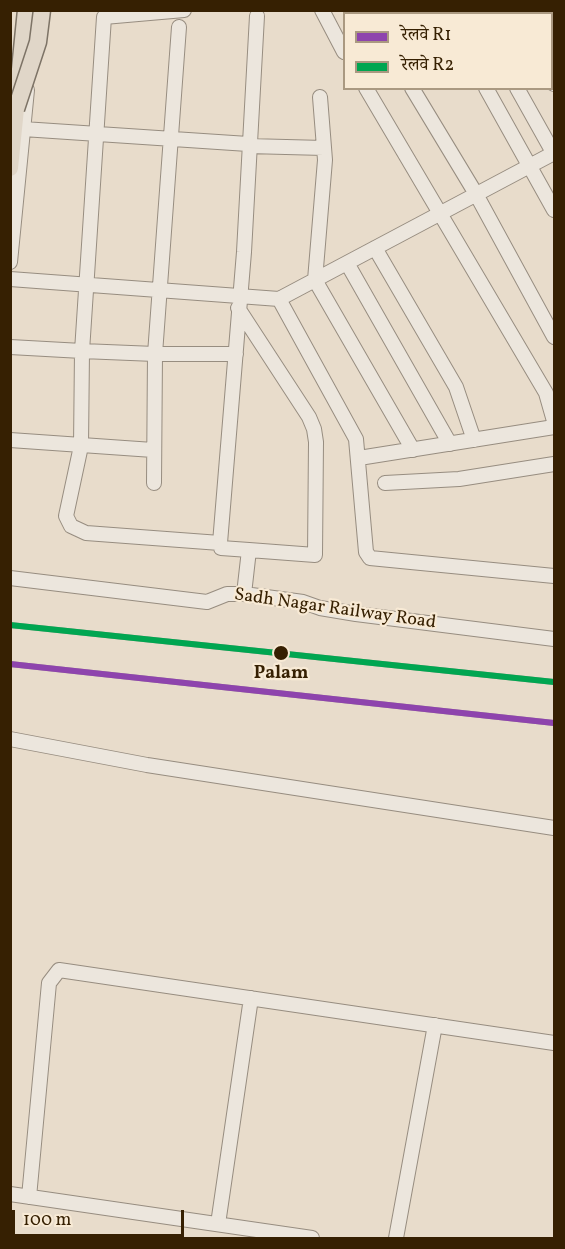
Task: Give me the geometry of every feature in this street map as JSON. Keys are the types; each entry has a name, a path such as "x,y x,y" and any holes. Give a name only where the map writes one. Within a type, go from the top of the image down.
{"main road":[{"path":"10,168 26,10"},
{"path":"16,109 38,42 42,10"}],"street":[{"path":"10,262 34,10"},
{"path":"184,10 104,17 82,351 81,446 66,509 68,521 73,528 96,534 219,543"},
{"path":"322,10 343,48"},
{"path":"239,302 309,417 316,442 315,555 221,548 219,543 236,354 248,145 258,16"},
{"path":"154,483 155,354 179,27"},
{"path":"367,90 546,393 555,421"},
{"path":"413,90 477,194 555,337"},
{"path":"487,90 555,210"},
{"path":"10,279 160,290 239,302 279,299 554,153 518,90"},
{"path":"320,97 324,148 315,280 413,450"},
{"path":"23,129 324,148"},
{"path":"375,248 456,387 474,440"},
{"path":"347,263 450,444"},
{"path":"279,299 346,417 356,439 366,552 370,558 555,576"},
{"path":"10,347 155,354 236,354"},
{"path":"359,458 555,427"},
{"path":"10,440 153,450"},
{"path":"385,483 459,479 555,464"},
{"path":"244,594 249,550"},
{"name":"Sadh Nagar Railway Road","path":"10,578 207,602 228,594 244,594 303,602 320,608 356,614 555,639"},
{"path":"10,739 147,765 555,828"},
{"path":"29,1197 49,983 56,972 64,969 555,1043"},
{"path":"218,1224 251,998"},
{"path":"396,1239 435,1025"},
{"path":"10,1194 312,1239"}],"railway":[{"path":"10,625 554,682"},
{"path":"10,664 554,723"}],"rail line":[{"name":"R2","path":"10,625 554,682"},
{"name":"R1","path":"10,664 554,723"}],"place":[{"name":"Palam","path":"281,653"}]}
